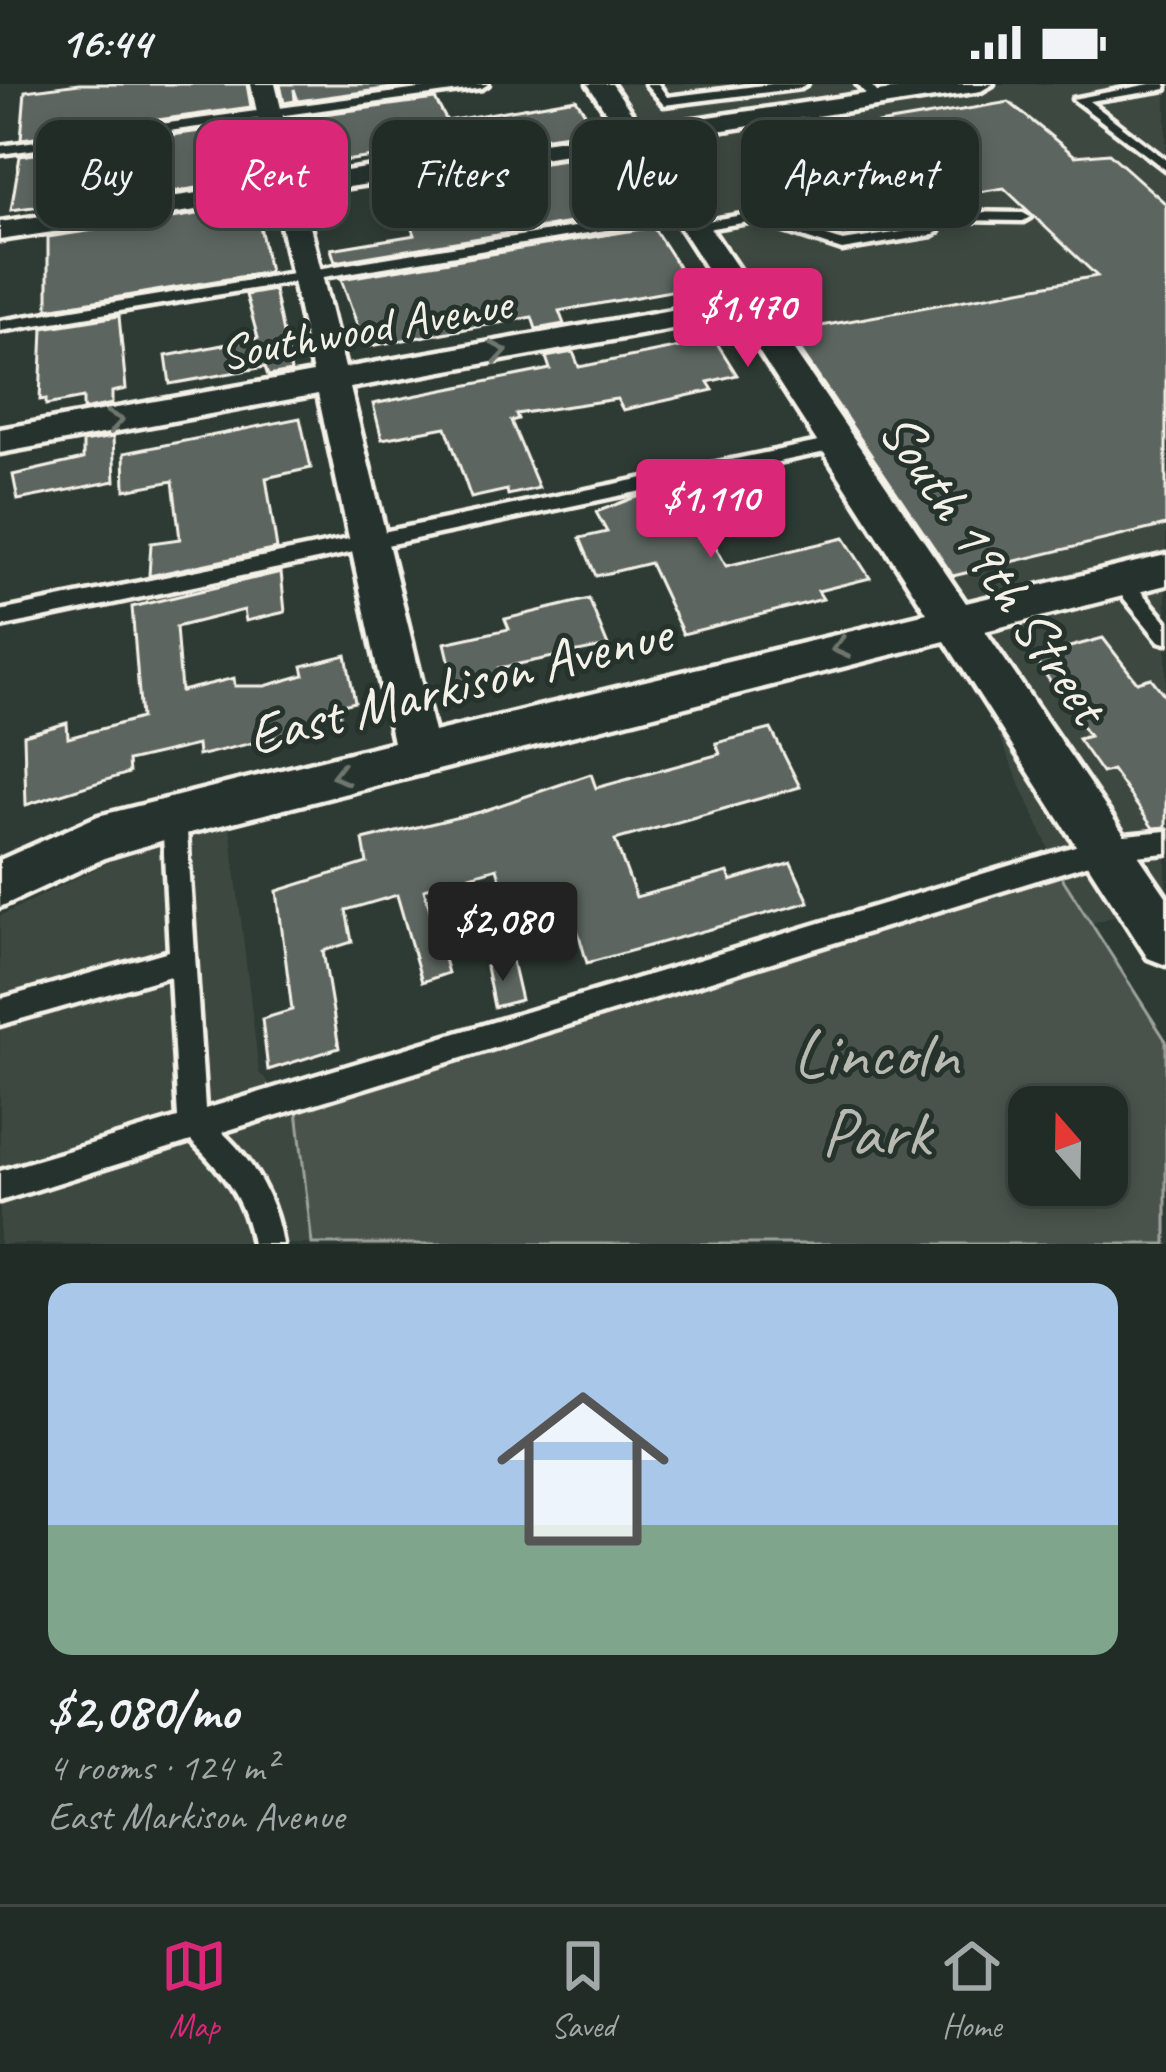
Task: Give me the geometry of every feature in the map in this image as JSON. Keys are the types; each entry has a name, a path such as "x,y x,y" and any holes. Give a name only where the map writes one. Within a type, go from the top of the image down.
{"street":[{"name":"South 19th Street","path":"600,84 623,120"},
{"path":"706,120 804,97 981,84"},
{"path":"348,180 572,146"},
{"path":"0,231 196,202"},
{"path":"297,228 418,756"},
{"name":"South 19th Street","path":"695,228 1105,848 1160,921"},
{"name":"Southwood Avenue","path":"0,441 746,306"},
{"name":"East Markison Avenue","path":"0,884 98,838 174,816 953,619 1166,570"}],"lane":[{"path":"0,150 266,99 482,84"},
{"path":"652,84 664,100 804,97"},
{"path":"1166,85 1078,99 1166,166"},
{"path":"979,216 1023,217"},
{"path":"717,219 755,218 842,246 932,231"},
{"path":"0,326 628,228"},
{"path":"0,619 838,444"},
{"path":"1120,580 1166,635"},
{"path":"174,816 193,1123 232,1158 255,1194 267,1244"},
{"path":"0,1186 193,1123 1105,848 1166,842"},
{"path":"0,1012 183,960"}],"shaded area":[{"path":"595,84 1166,84 1166,900 1092,923 1061,876 946,617 690,228 717,228 717,120 619,120"},
{"path":"229,818 259,1073 297,1110 312,1244 0,1244 0,916 143,845"}],"green space":[{"name":"Lincoln Park","path":"1061,876 1166,1041 1166,1244 312,1244 297,1110"}],"building":[{"path":"79,84 247,84 251,107 158,120 36,120 36,137 21,139 25,91"},
{"path":"280,84 421,84 298,101 294,89 295,101 284,103"},
{"path":"435,99 446,120 372,120 372,157 348,160 348,120 302,117"},
{"path":"576,99 590,120 572,120 572,133 548,137 548,120 453,120"},
{"path":"1009,102 1075,156 1109,153 1166,204 1166,525 953,576 788,332 1097,276 1004,188 979,192 979,120 902,120"},
{"path":"196,132 196,188 172,192 172,135"},
{"path":"36,154 36,207 11,210 20,156"},
{"path":"572,158 572,223 548,227 548,162"},
{"path":"196,214 196,228 260,228 269,272 48,309 48,237 106,228 172,228 172,218"},
{"path":"413,228 540,228 335,262 331,249 415,235"},
{"path":"654,228 689,283 679,285 682,289 559,311 564,324 536,329 532,317 365,347 341,279"},
{"path":"274,290 291,372 268,376 265,367 170,384 166,356 258,338 246,295"},
{"path":"119,316 126,389 112,392 112,404 83,410 83,398 46,405 46,399 40,400 43,328"},
{"path":"715,340 737,375 708,382 713,390 623,410 617,399 516,414 518,419 511,421 539,488 508,495 507,490 471,498 446,427 382,439 373,404 550,369 546,357 573,352 579,367"},
{"path":"300,418 311,468 266,478 277,549 149,576 151,543 180,539 173,481 125,490 124,453"},
{"path":"113,437 115,481 18,500 13,475 83,459 83,442"},
{"path":"712,483 726,508 699,515 726,566 844,538 870,578 818,591 823,599 683,634 650,563 596,576 580,538 607,532 596,512 633,498"},
{"path":"281,572 285,612 246,621 244,610 176,627 181,691 234,678 235,686 265,686 304,675 302,666 346,655 355,702 339,706 340,714 301,723 302,731 198,756 197,745 128,761 129,773 26,805 24,735 67,723 68,738 141,718 132,607"},
{"path":"589,599 608,646 499,668 501,679 456,689 445,643 509,629 505,619"},
{"path":"1103,638 1137,682 1151,678 1166,697 1166,827 1153,828 1112,770 1102,773 1078,739 1089,736 1033,657"},
{"path":"771,729 800,787 615,840 636,897 728,872 731,881 791,863 809,902 587,963 564,884 506,900 497,868 424,889 448,973 422,982 397,895 346,910 352,942 323,951 339,1048 268,1070 262,1019 292,1010 277,891 367,863 363,840 480,812 591,774 596,788 720,754 716,743"},
{"path":"512,961 521,1000 494,1007 486,967"}]}
